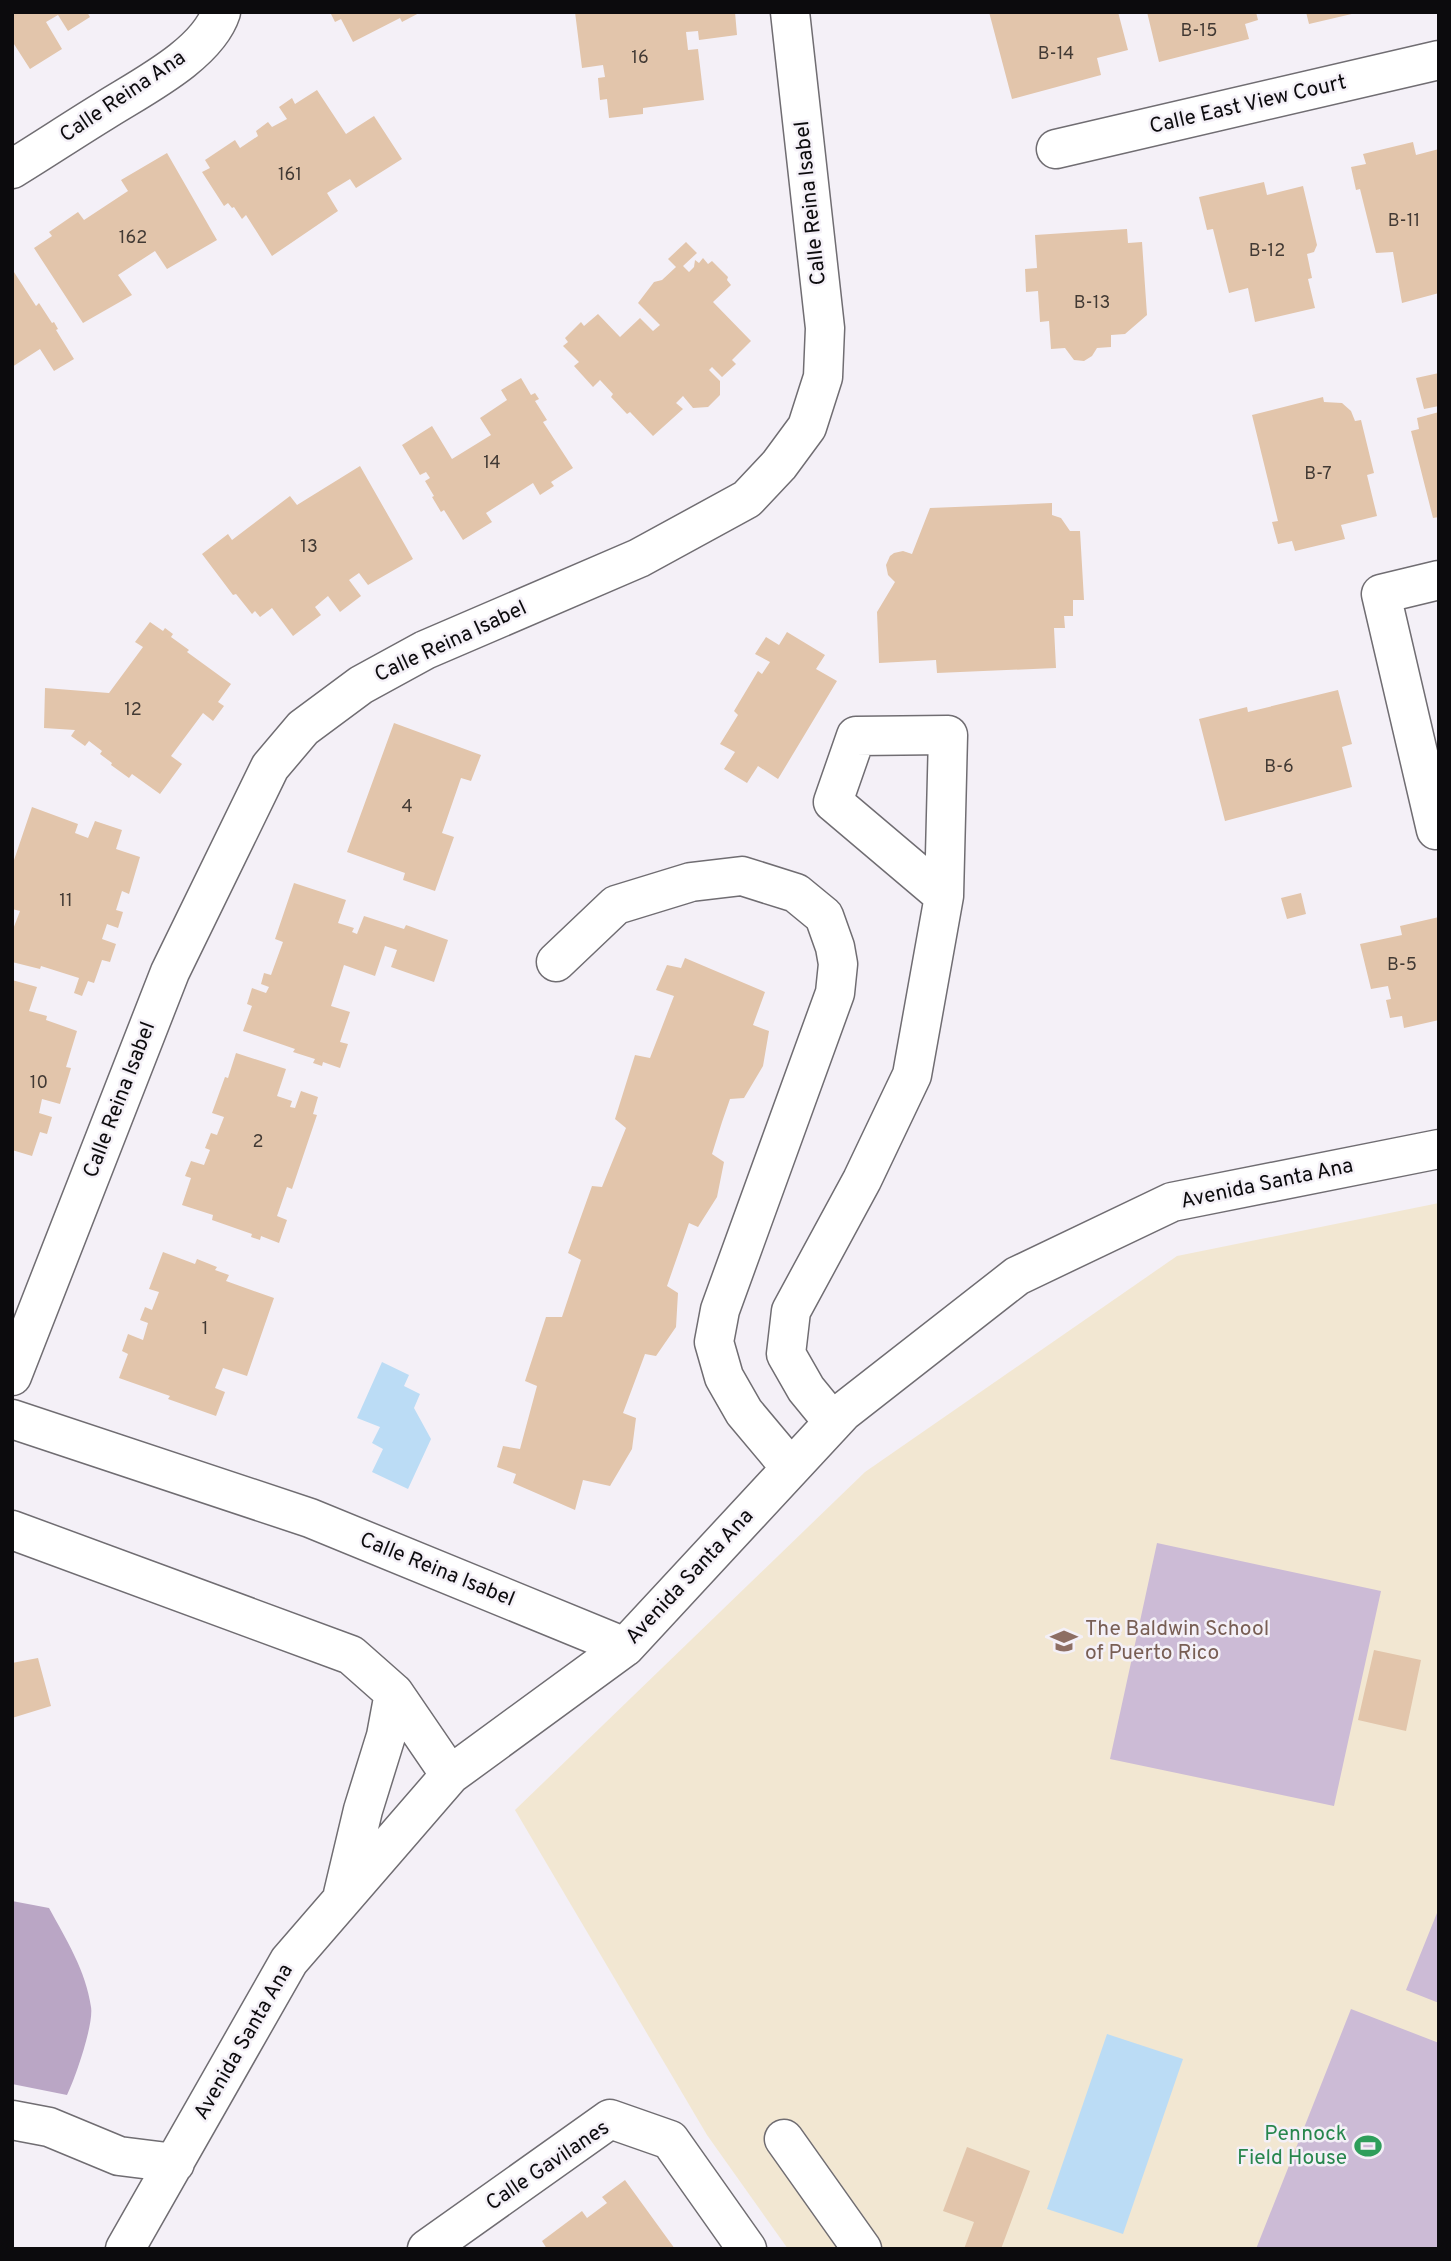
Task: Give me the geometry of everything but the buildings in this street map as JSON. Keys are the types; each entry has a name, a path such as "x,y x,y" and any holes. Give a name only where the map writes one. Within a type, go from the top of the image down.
{"street":[{"name":"Calle Reina Ana","path":"12,169 169,70 198,46 218,24 221,12"},
{"name":"Calle Reina Isabel","path":"12,1377 170,972 270,767 303,728 372,679 425,650 639,558 747,499 779,465 807,427 823,377 825,328 790,12"},
{"name":"Calle East View Court","path":"1056,149 1439,60"},
{"path":"1436,830 1381,594 1439,580"},
{"path":"556,962 616,905 691,882 742,876 762,881 796,893 824,916 838,964 835,993 720,1310 714,1342 724,1377 744,1412 790,1467"},
{"path":"833,1422 806,1389 786,1354 791,1311 862,1180 912,1075 944,896"},
{"name":"Avenida Santa Ana","path":"125,2249 289,1961 341,1900 450,1774 625,1647 833,1422 1017,1276 1171,1202 1439,1149"},
{"name":"Calle Reina Isabel","path":"30,1425 310,1518 625,1647"},
{"path":"12,1530 351,1655 394,1693 450,1774"},
{"path":"341,1900 363,1810 386,1736 394,1693"},
{"name":"Calle Gavilanes","path":"428,2249 610,2119 670,2140 747,2249"},
{"path":"12,2120 49,2127 119,2156 175,2163"},
{"path":"784,2139 862,2249"}],"shaded area":[{"name":"The Baldwin School of Puerto Rico","path":"1439,1203 1439,2249 788,2249 707,2135 515,1810 865,1472 1177,1256"},
{"path":"1157,1543 1381,1591 1334,1806 1110,1759"},
{"path":"12,1901 49,1908 85,1981 91,2007 90,2026 67,2095 12,2084"},
{"path":"1439,1908 1439,2003 1406,1990"},
{"name":"Pennock Field House","path":"1351,2009 1439,2043 1439,2249 1256,2249"}],"water":[{"path":"382,1362 409,1375 404,1386 420,1394 414,1408 431,1439 408,1489 372,1472 383,1449 372,1443 380,1427 357,1418"},
{"path":"1107,2034 1183,2059 1123,2234 1047,2209"}],"place":[{"name":"The Baldwin School of Puerto Rico","path":"1064,1641"},
{"name":"Pennock Field House","path":"1368,2146"}]}
